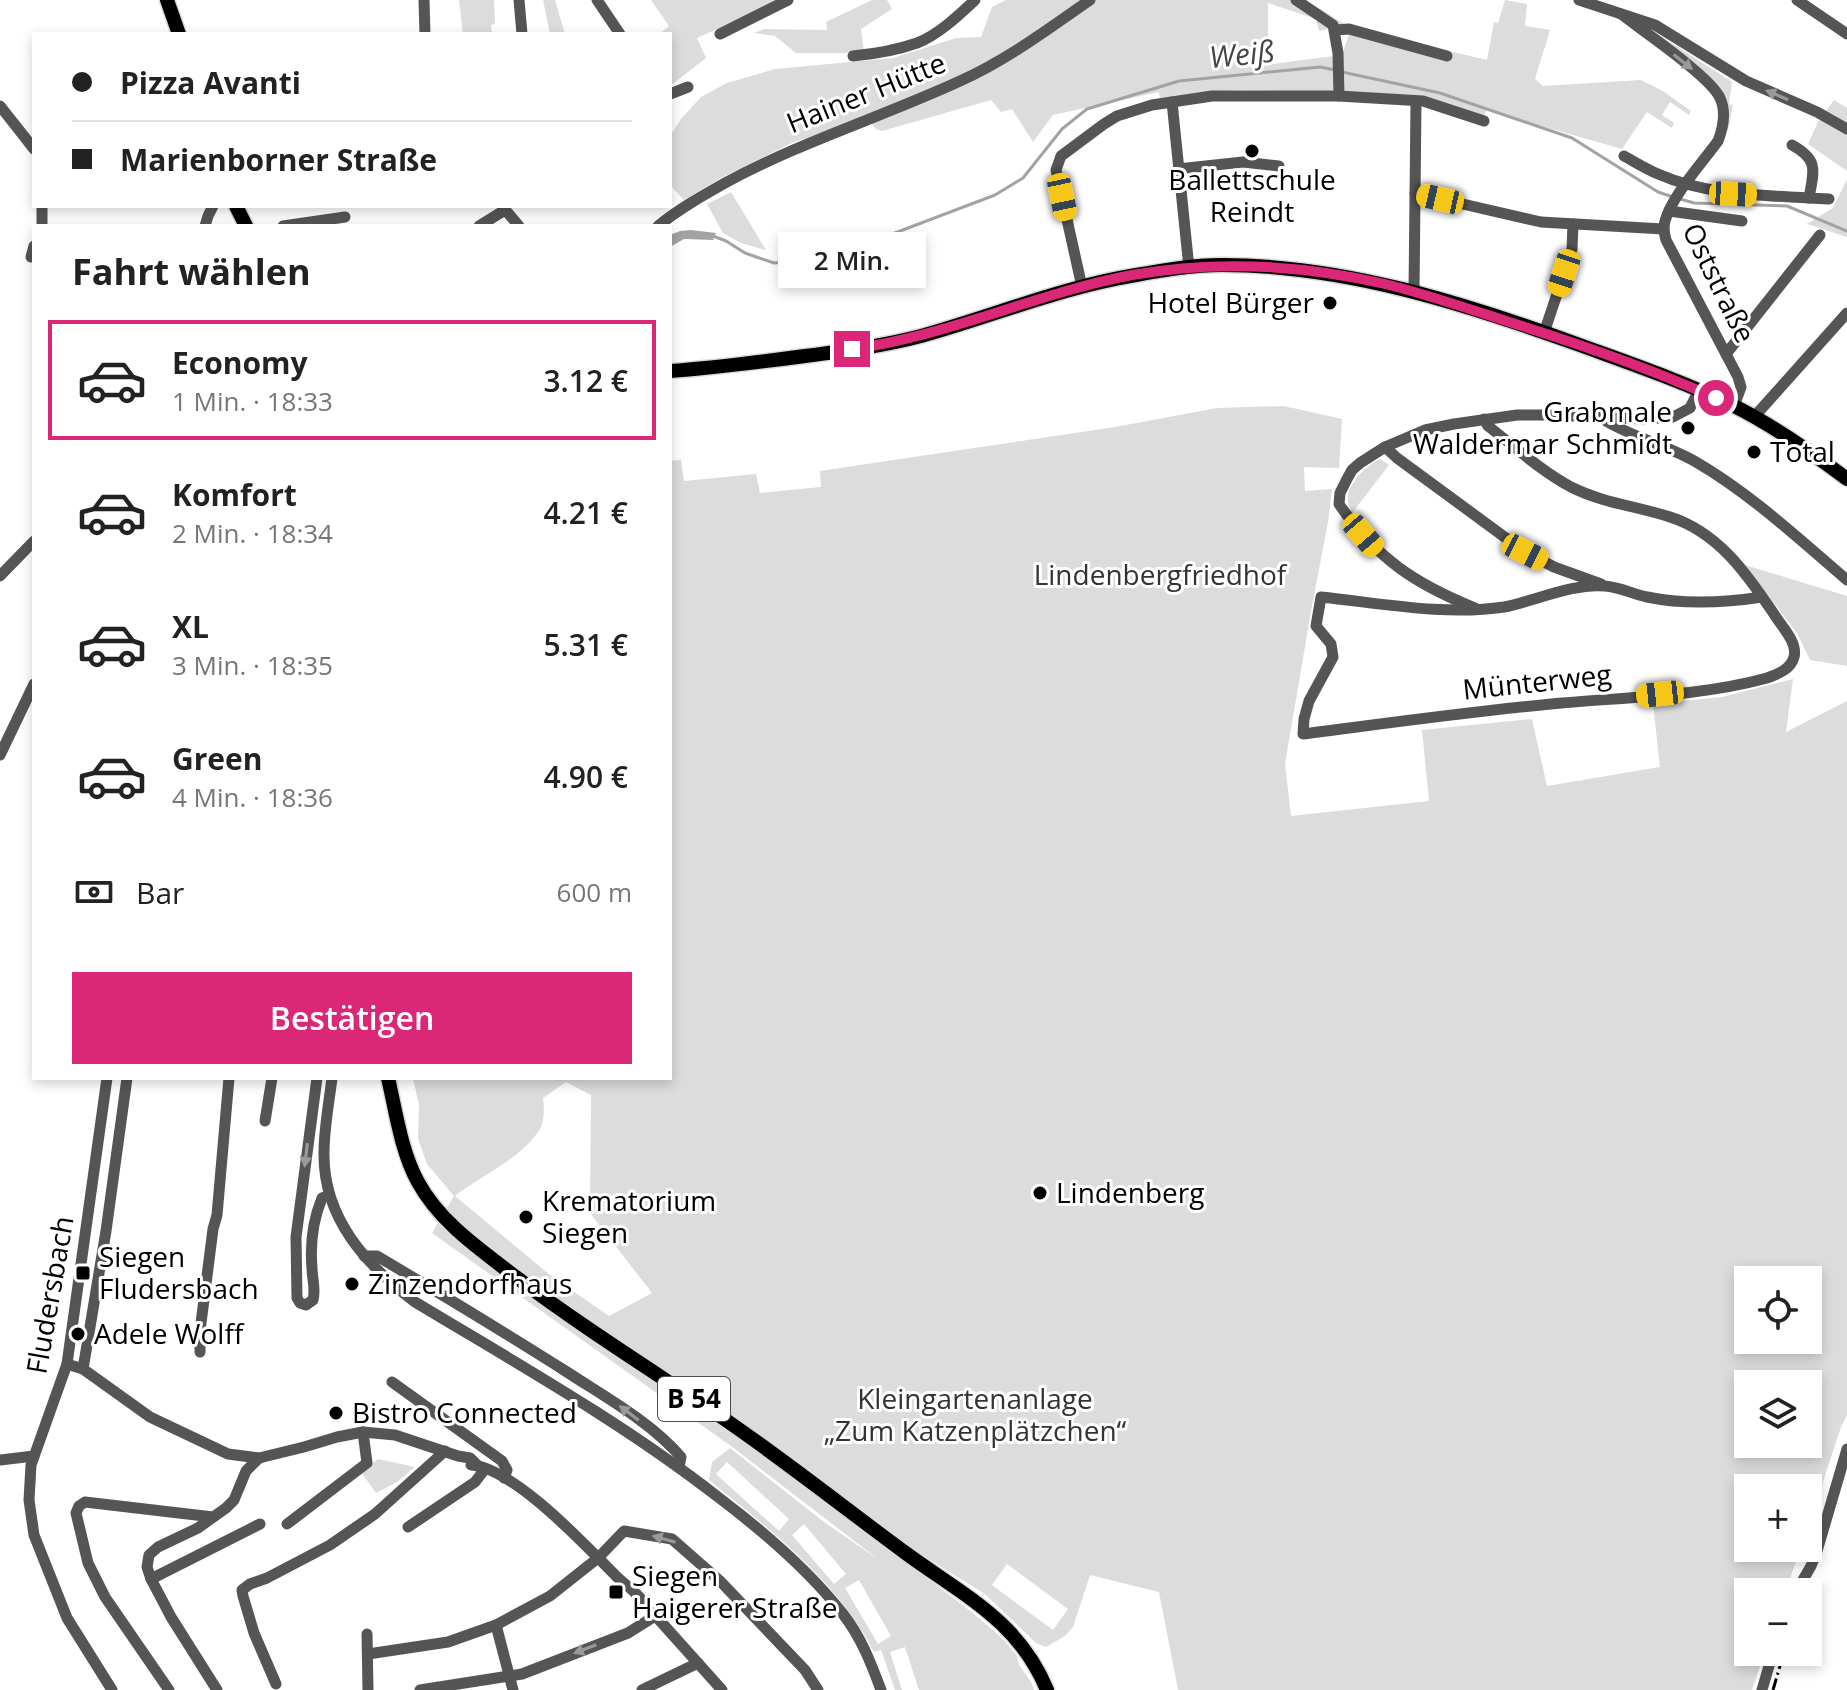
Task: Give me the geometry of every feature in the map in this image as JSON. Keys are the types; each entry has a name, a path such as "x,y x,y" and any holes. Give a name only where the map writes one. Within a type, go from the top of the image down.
{"main road":[{"path":"167,0 178,32"},
{"path":"672,371 882,345 1134,275 1218,265 1271,267 1360,279 1414,292 1544,333 1699,390 1754,417 1847,479"},
{"name":"B 54","path":"388,1080 403,1143 418,1182 442,1215 484,1253 558,1308 720,1416 979,1603 1003,1624 1024,1650 1047,1690"}],"street":[{"path":"424,0 425,32"},
{"path":"519,0 522,32"},
{"path":"597,0 619,32"},
{"path":"720,34 788,0"},
{"path":"853,56 916,43 975,0"},
{"name":"Hainer Hütte","path":"661,224 699,197 748,170 993,65 1090,0"},
{"path":"1296,0 1333,25 1338,53 1339,96"},
{"path":"1579,0 1655,25 1746,81 1817,112 1847,129"},
{"path":"1797,0 1847,34"},
{"name":"Oststraße","path":"1621,14 1707,80 1723,107 1718,141 1684,187 1663,229 1738,377 1741,387 1734,406"},
{"path":"1335,30 1349,29 1447,56"},
{"path":"672,93 688,87"},
{"path":"1082,287 1056,170 1061,156 1117,116 1152,105 1212,96 1339,96 1423,101 1484,121"},
{"path":"1172,102 1189,268"},
{"path":"1414,292 1416,102"},
{"path":"0,106 32,146"},
{"path":"1792,145 1812,162 1809,198"},
{"name":"Oststraße","path":"1624,156 1684,187"},
{"path":"1178,169 1243,162 1279,166"},
{"path":"1684,187 1733,194 1829,199"},
{"path":"1415,193 1541,222 1663,229"},
{"path":"482,224 504,208 517,224"},
{"path":"1671,208 1742,221"},
{"path":"297,224 340,218"},
{"path":"1544,333 1572,249 1573,224"},
{"path":"1726,354 1820,235"},
{"path":"1754,417 1847,313"},
{"path":"1606,586 1583,587 1504,607 1476,609 1443,596 1389,562 1339,504 1340,493 1352,470 1385,447 1425,430 1517,415 1673,417 1690,408 1699,390"},
{"path":"1600,418 1616,428 1661,444 1697,462 1752,500 1847,580"},
{"path":"1385,447 1525,552 1554,567 1606,586 1688,603 1723,603 1762,597 1736,562 1703,533 1670,517 1612,503 1567,485 1488,426 1484,419"},
{"path":"0,576 32,543"},
{"name":"Münterweg","path":"1476,609 1456,611 1321,597 1316,626 1331,644 1333,657 1309,701 1303,734 1512,708 1712,689 1767,678 1788,668 1794,659 1795,649 1762,597"},
{"path":"0,755 32,688"},
{"name":"Fludersbach","path":"107,1080 67,1364 31,1465 29,1500 34,1535 67,1618 112,1690"},
{"name":"Fludersbach","path":"83,1369 127,1080"},
{"path":"200,1352 200,1331 217,1215 229,1080"},
{"path":"265,1121 272,1080"},
{"path":"317,1080 296,1237 297,1298 306,1305 315,1294 312,1243 316,1219 322,1198 329,1195"},
{"path":"332,1080 324,1150 329,1195 341,1225 364,1256 389,1282 415,1302 595,1410 679,1467 775,1543 844,1615 865,1648 881,1690"},
{"path":"364,1256 377,1256 402,1270 620,1406 671,1445 681,1457 679,1467"},
{"path":"67,1364 83,1369 150,1417 228,1454 259,1458 363,1432 395,1435 445,1451 458,1456 467,1465 504,1478 570,1529 627,1587 633,1599 646,1606 722,1690"},
{"path":"392,1382 502,1461 507,1470 504,1478"},
{"path":"287,1524 367,1463 363,1432"},
{"path":"1804,1578 1817,1551 1847,1449"},
{"path":"276,1684 254,1633 242,1590 330,1545 375,1514 445,1451"},
{"path":"0,1460 34,1456"},
{"path":"217,1690 151,1579 147,1567 149,1555 220,1513 234,1500 246,1471 259,1458"},
{"path":"408,1527 475,1482 482,1468"},
{"path":"169,1690 105,1597 88,1563 76,1513 85,1502 213,1517"},
{"path":"151,1579 260,1524"},
{"path":"368,1654 448,1642 496,1625 550,1596 598,1558 624,1531 672,1539 753,1615 805,1670 818,1690"},
{"path":"420,1690 522,1674 628,1633 655,1616"},
{"path":"496,1625 513,1690"},
{"path":"367,1634 368,1690"},
{"path":"642,1690 698,1663"},
{"path":"1762,1690 1769,1666"}],"green space":[{"path":"459,0 494,0 495,24 491,25 492,32 463,32"},
{"path":"543,0 555,0 564,32 550,32"},
{"path":"651,0 781,0 697,38 706,58 672,84 672,32 662,32 669,26"},
{"path":"872,0 887,0 892,9 861,29 864,53 796,53 775,36 754,33 764,29 827,30 826,22"},
{"path":"1006,0 1306,0 1346,25 1319,31 1316,19 1268,3 1268,44 1257,39 1256,66 1342,55 1351,28 1487,60 1494,22 1498,23 1505,0 1527,4 1525,26 1550,30 1535,79 1543,86 1641,80 1691,111 1689,115 1670,102 1662,115 1674,123 1672,128 1647,112 1622,149 1486,110 1484,118 1437,103 1346,93 1344,89 1330,92 1238,90 1160,100 1159,92 1053,115 1033,142 1012,109 1001,112 991,100 882,131 876,129 867,118 792,143 684,200 672,187 672,133 701,97 727,83 775,69 893,58 956,38 981,37 992,7"},
{"path":"1656,33 1732,82 1729,104 1733,105 1728,131 1727,107"},
{"path":"1834,100 1847,108 1847,171 1808,144 1818,122"},
{"path":"1847,179 1847,237 1807,224 1833,208"},
{"path":"731,192 766,250 741,243 723,233 707,204"},
{"path":"1284,406 1342,419 1339,468 1304,467 1305,491 1332,489 1285,764 1291,816 1429,801 1422,730 1532,719 1547,786 1660,767 1653,704 1722,697 1793,679 1786,732 1847,701 1847,1415 1822,1485 1822,1474 1734,1474 1734,1562 1796,1562 1790,1578 1734,1578 1734,1666 1760,1666 1752,1690 1178,1690 1159,1592 1090,1575 1073,1627 1065,1636 1046,1647 1036,1643 985,1594 919,1553 722,1412 561,1305 488,1250 445,1211 454,1196 427,1164 418,1139 419,1105 413,1080 672,1080 672,461 681,460 684,481 756,474 760,493 821,487 820,471 1115,427 1217,408","holes":["566,1082 591,1095 590,1213 652,1293 609,1316 550,1275 455,1196 512,1158 532,1140 543,1121 543,1098","1007,1564 1068,1609 1053,1630 992,1585"]},
{"path":"1380,459 1389,465 1352,513 1348,505 1350,489 1366,468"},
{"path":"1745,565 1847,596 1847,666 1810,660 1797,633"},
{"path":"441,1217 718,1419 973,1613 1017,1656 1034,1690 919,1690 905,1647 890,1652 902,1690 895,1690 881,1650 874,1652 859,1626 822,1579 709,1480 712,1462 730,1448 824,1522 879,1560 731,1446 432,1233","holes":["727,1462 789,1519 779,1531 716,1474","804,1524 846,1574 834,1584 792,1535","859,1580 891,1636 878,1644 845,1588"]},
{"path":"378,1459 415,1467 397,1482 376,1493 361,1472"}],"shaded area":[{"path":"680,231 716,233 714,240 684,239 672,246 672,234"}],"waterway":[{"name":"Weiß","path":"713,236 745,253 774,263 829,258 995,195 1023,178 1062,129 1087,109 1179,81 1320,67 1335,70"},
{"name":"Weiß","path":"1342,72 1440,93 1572,138 1658,192 1673,197"},
{"name":"Weiß","path":"1680,199 1694,203 1787,206 1847,231"}],"railway":[{"path":"1773,1690 1780,1666"}],"place":[{"name":"Ballettschule Reindt","path":"1252,151"},
{"name":"Hotel Bürger","path":"1330,303"},
{"name":"Grabmale Waldermar Schmidt","path":"1688,428"},
{"name":"Total","path":"1754,452"},
{"name":"Lindenberg","path":"1040,1193"},
{"name":"Krematorium Siegen","path":"526,1217"},
{"name":"Siegen Fludersbach","path":"83,1273"},
{"name":"Zinzendorfhaus","path":"352,1284"},
{"name":"Adele Wolff","path":"78,1334"},
{"name":"Bistro Connected","path":"336,1413"},
{"name":"Siegen Haigerer Straße","path":"616,1592"}],"route":[{"path":"852,349 921,336 1082,287 1134,275 1218,265 1271,267 1360,279 1414,292 1544,333 1660,374 1716,398"}],"park label":[{"name":"Lindenbergfriedhof","path":"1160,575"},
{"name":"Kleingartenanlage „Zum Katzenplätzchen“","path":"975,1415"}]}
